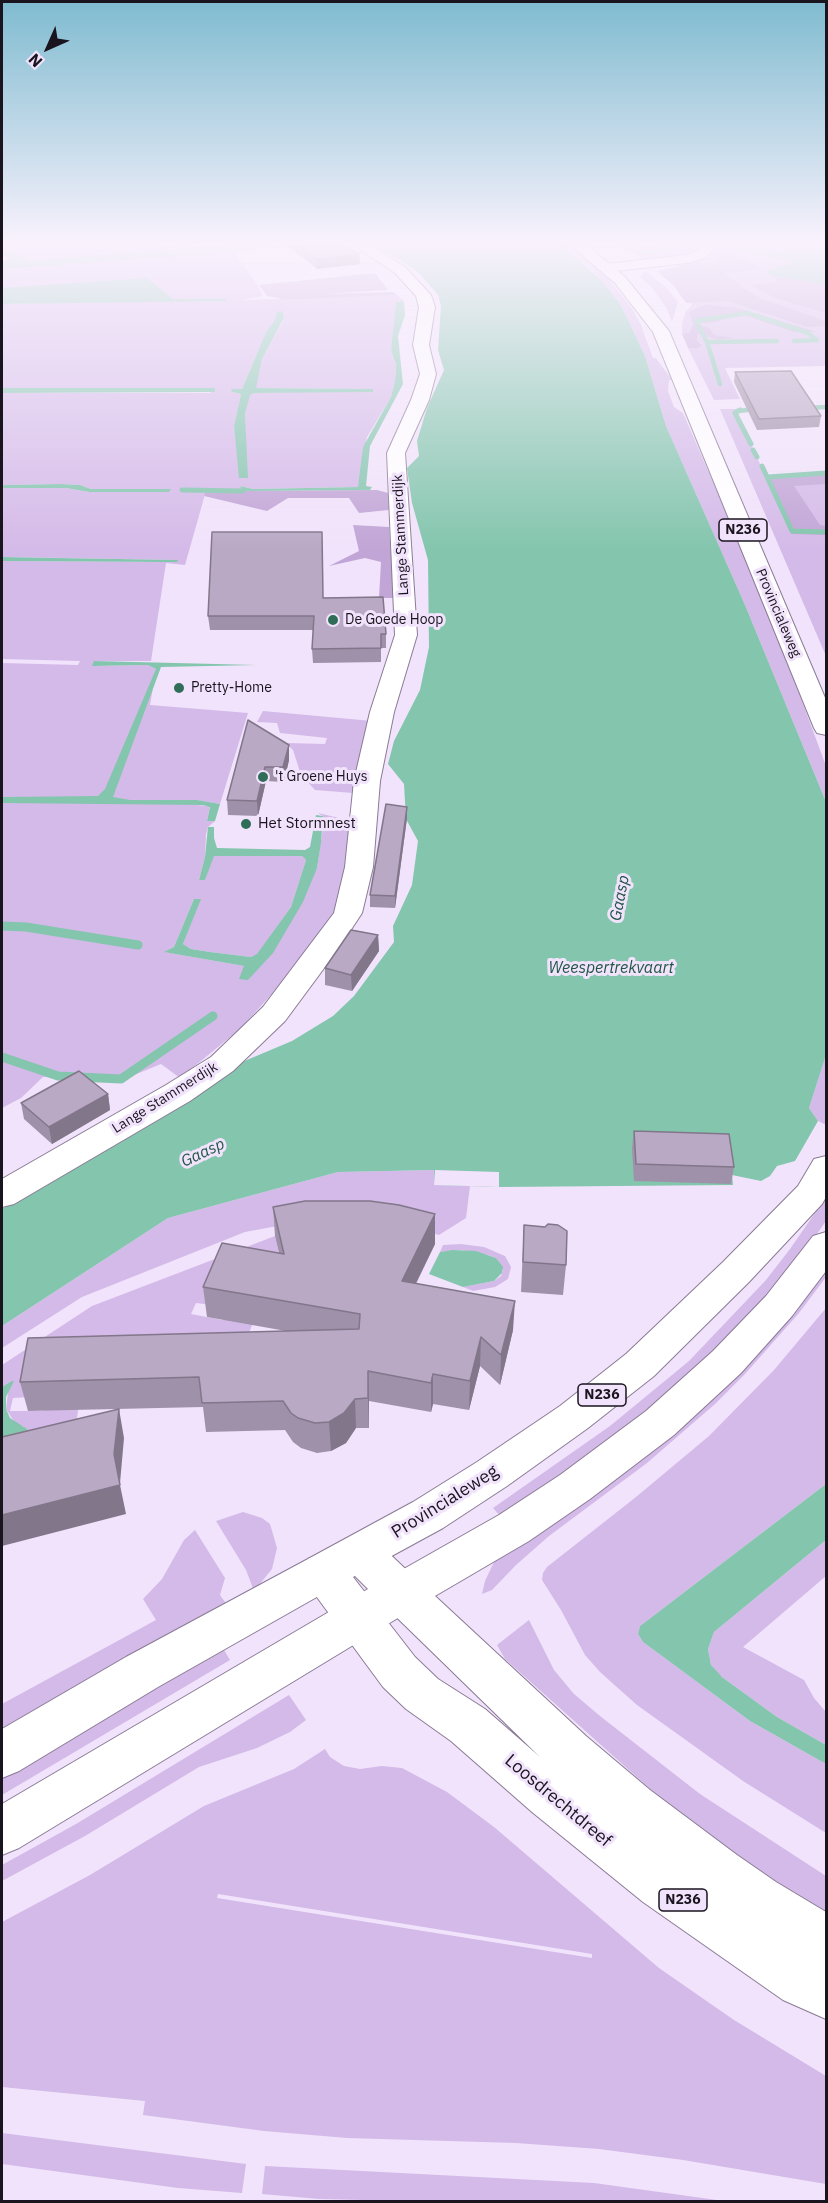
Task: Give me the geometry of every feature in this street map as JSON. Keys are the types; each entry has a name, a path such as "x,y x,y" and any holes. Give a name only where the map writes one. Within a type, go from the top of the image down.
{"main road":[{"name":"Lange Stammerdijk","path":"2,1195 178,1093 222,1064 274,1014 329,942 348,913 359,867 367,781 382,712 406,635 396,453 420,400 428,374 422,345"},
{"name":"Provincialeweg","path":"667,345 826,728"},
{"name":"Provincialeweg","path":"2,1755 142,1672 428,1515 574,1417 640,1365 736,1272 810,1195 826,1168"},
{"path":"2,1831 358,1617 513,1528 595,1473 660,1424 727,1362 779,1306 826,1245"},
{"name":"N236","path":"360,1553 569,1752 658,1828 758,1900 826,1940"},
{"name":"Loosdrechtdreef","path":"323,1572 399,1672 422,1694 468,1725 549,1795 661,1884 802,1981 826,1993"}],"shaded area":[{"path":"2,345 261,345 242,389 232,389 232,392 241,394 234,426 240,478 247,478 245,414 249,395 373,389 255,388 262,359 270,345 392,345 396,365 391,397 367,437 358,487 253,489 240,486 242,491 206,491 185,565 166,563 151,661 95,661 93,666 148,665 156,669 150,705 248,713 220,804 196,800 128,800 127,804 171,803 210,806 207,821 215,821 208,827 206,834 205,857 199,880 205,880 213,856 302,856 306,860 291,907 257,955 251,957 210,952 191,949 183,944 200,899 194,899 174,947 165,952 244,966 248,980 317,868 323,828 323,816 318,813 352,821 343,905 281,984 240,1029 180,1078 161,1064 122,1080 43,1077 21,1098 2,1108 2,663 78,665 80,661 2,659 2,561 166,562 178,560 2,557 2,393 210,393 214,388 2,388","holes":["5,485 80,485 91,489 170,489 169,492 89,492 66,488 4,488"]},
{"path":"640,345 648,345 653,358 656,358 672,380 669,380 668,391 674,407 683,413 766,604 826,766 826,802 745,605 666,426"},
{"path":"687,345 702,345 697,348 688,348"},
{"path":"701,345 826,345 826,363 824,366 725,368 740,399 714,400 688,348 697,348"},
{"path":"720,409 735,409 765,475 826,474 826,656"},
{"path":"826,474 826,484 794,486 820,525 826,526 826,535 791,534 765,475"},
{"path":"377,490 392,494 389,510 359,513 349,498 288,498 267,511 204,496 206,491"},
{"path":"353,525 389,527 394,598 379,598 381,562 365,558 329,566 359,551"},
{"path":"263,711 372,721 353,793 315,790 301,775 293,750 286,743 325,744 327,738 280,733 277,723 257,722"},
{"path":"826,1055 826,1125 818,1121 809,1108"},
{"path":"435,1170 434,1185 470,1186 466,1218 439,1235 387,1221 321,1218 245,1232 82,1297 2,1348 2,1326 168,1218 338,1172"},
{"path":"826,1197 826,1221 788,1274 690,1379 503,1519 493,1508 610,1426 689,1361 766,1280"},
{"path":"275,1236 282,1266 212,1305 196,1303 191,1314 222,1320 254,1320 238,1362 13,1398 10,1411 44,1411 46,1405 79,1404 73,1445 2,1468 24,1427 15,1423 6,1409 8,1393 2,1387 2,1365 92,1306"},
{"path":"461,1244 484,1247 505,1256 511,1267 508,1279 495,1287 473,1291 463,1287 494,1281 501,1276 503,1270 496,1258 488,1255 461,1250 440,1252 443,1245"},
{"path":"826,1262 826,1277 799,1313 715,1404 647,1463 549,1536 492,1590 482,1594 485,1581 495,1560 818,1274"},
{"path":"826,1308 826,1484 640,1626 638,1634 643,1642 750,1721 826,1764 826,1833 743,1781 637,1705 600,1672 585,1655 542,1580 547,1567 709,1436 774,1370"},
{"path":"243,1512 262,1518 270,1524 277,1548 272,1569 254,1591 246,1570 216,1521"},
{"path":"195,1530 225,1578 220,1595 230,1609 2,1741 2,1704 156,1620 143,1599 162,1579 184,1540"},
{"path":"826,1540 826,1576 743,1647 804,1680 814,1698 826,1712 826,1745 777,1717 718,1674 711,1665 708,1649 714,1632"},
{"path":"529,1620 554,1670 574,1694 700,1794 826,1876 826,1913 751,1867 668,1805 505,1659 497,1645"},
{"path":"221,1645 230,1660 2,1795 2,1773"},
{"path":"289,1695 306,1720 290,1732 257,1748 199,1767 85,1836 2,1881 2,1865 76,1824"},
{"path":"325,1749 330,1757 344,1766 360,1769 382,1766 402,1768 447,1792 494,1827 659,1968 734,2020 826,2076 826,2184 683,2160 599,2149 516,2143 347,2138 264,2131 143,2115 145,2101 2,2087 2,1922 90,1875 204,1806 294,1769","holes":["218,1894 592,1954 592,1958 217,1898"]},
{"path":"2,2133 246,2164 242,2193 178,2188 2,2164"},
{"path":"265,2166 594,2183 724,2201 458,2202 319,2199 262,2194"}],"water":[{"path":"261,345 270,345 262,359 256,388 373,389 373,392 254,393 250,395 245,414 248,478 239,478 234,426 241,394 232,392 231,389 242,389"},
{"path":"392,345 399,345 403,384 370,446 366,486 372,487 370,490 242,491 240,486 253,489 358,487 363,447 391,397 395,381 396,365"},
{"name":"Weespertrekvaart","path":"438,345 640,345 666,426 745,605 826,802 826,1055 809,1108 818,1121 795,1161 777,1166 770,1176 761,1181 732,1175 733,1185 499,1187 434,1185 434,1170 338,1172 168,1218 2,1326 2,1209 172,1110 235,1065 292,1041 333,1016 354,996 394,942 393,926 412,885 418,841 406,819 404,784 388,764 394,741 420,690 429,647 428,560 412,503 407,468 419,456 417,441 427,408 444,370"},
{"path":"2,388 215,388 215,392 2,393"},
{"path":"4,485 80,485 91,489 171,489 169,492 89,492 66,488 3,488"},
{"path":"2,557 178,560 177,562 2,561"},
{"path":"94,661 256,665 161,667 113,797 130,800 197,800 220,804 215,821 207,821 210,807 203,805 2,803 2,797 98,796 105,789 156,669 148,665 92,666"},
{"path":"316,815 323,816 321,843 317,868 303,902 273,953 248,980 239,979 244,966 164,952 174,947 194,899 201,899 183,944 191,949 210,952 251,957 257,954 291,907 306,860 302,856 214,856 205,880 199,880 205,857 208,827 214,827 217,848 305,850 310,847"},
{"path":"476,1251 496,1258 503,1267 502,1273 494,1281 463,1287 429,1274 440,1252"},
{"path":"14,1381 6,1397 6,1409 10,1418 27,1429 29,1433 2,1443 2,1387"},
{"path":"826,1484 826,1540 714,1632 708,1649 711,1665 722,1677 777,1717 826,1745 826,1764 750,1721 643,1642 638,1634 640,1626"}],"pier":[{"path":"435,1170 499,1172 499,1187 434,1185"}],"building":[{"path":"791,371 821,416 759,419 735,372"},
{"path":"212,532 322,532 323,598 383,597 386,634 381,634 381,648 312,649 314,616 208,616"},
{"path":"248,720 289,745 283,767 265,767 257,801 227,800"},
{"path":"386,804 407,807 395,896 370,895"},
{"path":"351,930 378,935 351,975 325,968"},
{"path":"79,1071 108,1094 49,1127 21,1103"},
{"path":"634,1131 729,1134 734,1167 636,1164"},
{"path":"305,1201 370,1201 435,1214 402,1281 515,1301 501,1355 481,1337 470,1381 433,1374 431,1383 368,1371 368,1398 355,1399 344,1413 329,1422 315,1423 298,1418 291,1413 283,1401 202,1403 199,1377 20,1382 28,1338 359,1329 360,1314 203,1287 222,1243 284,1254 273,1207"},
{"path":"548,1224 558,1225 567,1231 566,1265 523,1262 524,1225 545,1227"},
{"path":"119,1409 114,1454 120,1485 2,1515 2,1437"}],"waterway":[{"path":"708,345 720,384"},
{"path":"805,408 826,407"},
{"path":"739,411 758,409"},
{"path":"739,411 735,413 751,444"},
{"path":"753,450 757,457"},
{"path":"762,466 792,531 826,532"},
{"path":"768,477 826,473"},
{"path":"182,490 243,491"},
{"path":"2,926 26,927 138,945"},
{"path":"2,1057 58,1076 121,1079 213,1016"}],"place":[{"name":"De Goede Hoop","path":"333,620"},
{"name":"Pretty-Home","path":"179,688"},
{"name":"'t Groene Huys","path":"263,777"},
{"name":"Het Stormnest","path":"246,824"}],"water label":[{"name":"Gaasp","path":"620,898"},
{"name":"Gaasp","path":"203,1153"}]}
